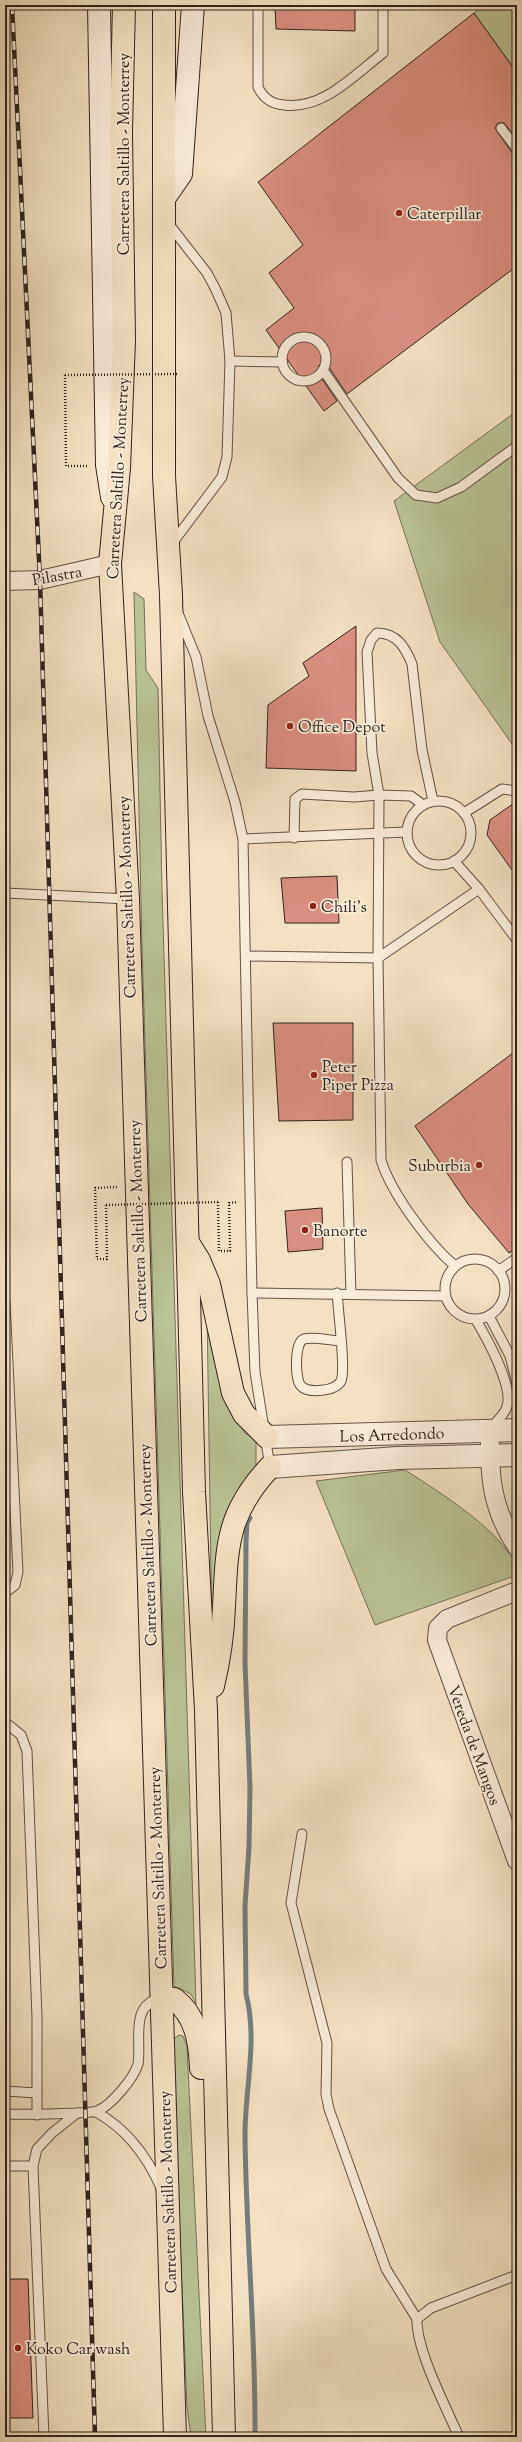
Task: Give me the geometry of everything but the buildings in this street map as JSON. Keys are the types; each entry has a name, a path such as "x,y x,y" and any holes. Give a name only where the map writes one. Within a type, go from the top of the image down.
{"main road":[{"path":"99,5 107,465 115,512"},
{"name":"Carretera Saltillo - Monterrey","path":"124,5 121,132 124,340 119,468 110,564 128,899 175,2437"},
{"path":"164,5 164,468 171,595 194,1492 206,1710 224,2437"},
{"path":"164,197 181,174 193,5"},
{"path":"187,1241 199,1260 209,1284 233,1393 244,1414 267,1437"},
{"name":"Los Arredondo","path":"267,1437 517,1430"},
{"name":"Los Arredondo","path":"270,1467 489,1455 517,1455"},
{"path":"206,1710 216,1672 224,1609 228,1540 242,1503 258,1479 270,1467"},
{"path":"162,1998 174,1998 187,2011 200,2046 206,2206 220,2286"},
{"path":"173,2358 184,2437"}],"street":[{"name":"Pilastra","path":"5,581 40,580 110,564"},
{"path":"490,1430 489,1455 491,1489 499,1516 517,1547"},
{"name":"Vereda de Mangos","path":"517,1591 448,1619 438,1628 437,1640 517,1861"}],"lane":[{"path":"258,5 258,87 261,94 275,104 295,106 318,100 383,53 383,5"},
{"path":"501,128 517,150"},
{"path":"165,219 207,273 216,290 226,313 230,361 228,449 222,477 168,549"},
{"path":"304,336 312,338 318,342 326,355 323,370 318,376 304,381 289,376 282,362 284,347 290,341 304,336"},
{"path":"230,361 282,362"},
{"path":"323,370 398,478 416,495 437,498 461,487 517,446"},
{"path":"171,595 196,657 208,716 235,802 243,839 247,956 252,1294 255,1372 267,1437 270,1467"},
{"path":"433,801 422,750 412,664 400,643 387,633 377,634 371,640 367,652 372,753 379,795 378,958 381,1160 387,1178 404,1204 443,1257 454,1266"},
{"path":"464,812 502,789 517,791"},
{"path":"294,838 293,807 295,799 302,794 354,797 379,795 411,796 423,804"},
{"path":"433,801 445,801 455,805 464,812 469,822 469,844 463,853 454,860 440,864 427,862 412,850 407,832 412,816 423,804 433,801"},
{"path":"243,839 407,832"},
{"path":"454,860 479,889 517,940"},
{"path":"247,956 378,958 479,889"},
{"path":"5,893 128,899"},
{"path":"347,1162 351,1294"},
{"path":"498,1271 517,1258"},
{"path":"482,1260 498,1271 505,1287 504,1295 496,1311 490,1316 476,1320 466,1319 456,1314 445,1296 445,1285 448,1275 454,1266 463,1261 482,1260"},
{"path":"252,1294 337,1293 445,1296"},
{"path":"337,1293 341,1341 342,1380 337,1386 329,1389 308,1389 302,1387 298,1381 297,1348 299,1343 304,1339 341,1341"},
{"path":"5,1301 7,1406 18,1572 15,1585 5,1593"},
{"path":"490,1316 510,1356 517,1382"},
{"path":"476,1320 499,1363 507,1397 507,1408 490,1430"},
{"path":"5,1722 21,1735 27,1751 37,2010 37,2115"},
{"path":"302,1834 291,1903 327,2043 326,2094 329,2109 386,2269 417,2320 417,2328 426,2358 459,2437"},
{"path":"96,2112 116,2096 129,2080 138,2064 141,2013 154,2000 162,1998"},
{"path":"5,2091 37,2093"},
{"path":"5,2114 37,2115 96,2112 114,2122 139,2149 154,2173 167,2204"},
{"path":"44,2437 33,2166 37,2149 52,2133 77,2113"},
{"path":"5,2166 33,2166"},
{"path":"417,2320 431,2308 517,2275"}],"path":[{"path":"66,466 65,375 180,374"},
{"path":"136,1186 95,1188 97,1259 107,1259 106,1205 218,1202 219,1251 230,1250 229,1203"}],"green space":[{"path":"486,5 517,5 517,73 474,13"},
{"path":"517,411 517,751 440,642 394,501"},
{"path":"134,592 144,599 146,670 158,688 162,891 196,2004 191,1994 174,1986 142,945"},
{"path":"207,1311 230,1411 245,1433 256,1440 256,1467 212,1638"},
{"path":"405,1470 453,1502 489,1531 503,1546 513,1561 517,1575 375,1625 316,1481"},
{"path":"179,2035 183,2036 187,2047 206,2437 191,2437 187,2407 172,2047 175,2038"}],"waterway":[{"path":"250,1518 247,1523 246,1542 245,1663 250,1788 249,1847 245,1906 246,1994 251,2029 251,2046 245,2135 254,2361 255,2437"}],"railway":[{"path":"12,5 40,580 95,2437"}],"place":[{"name":"Caterpillar","path":"399,213"},
{"name":"Office Depot","path":"290,726"},
{"name":"Chili's","path":"313,906"},
{"name":"Peter Piper Pizza","path":"314,1075"},
{"name":"Suburbia","path":"479,1165"},
{"name":"Banorte","path":"305,1230"},
{"name":"Koko Car wash","path":"18,2348"}]}
